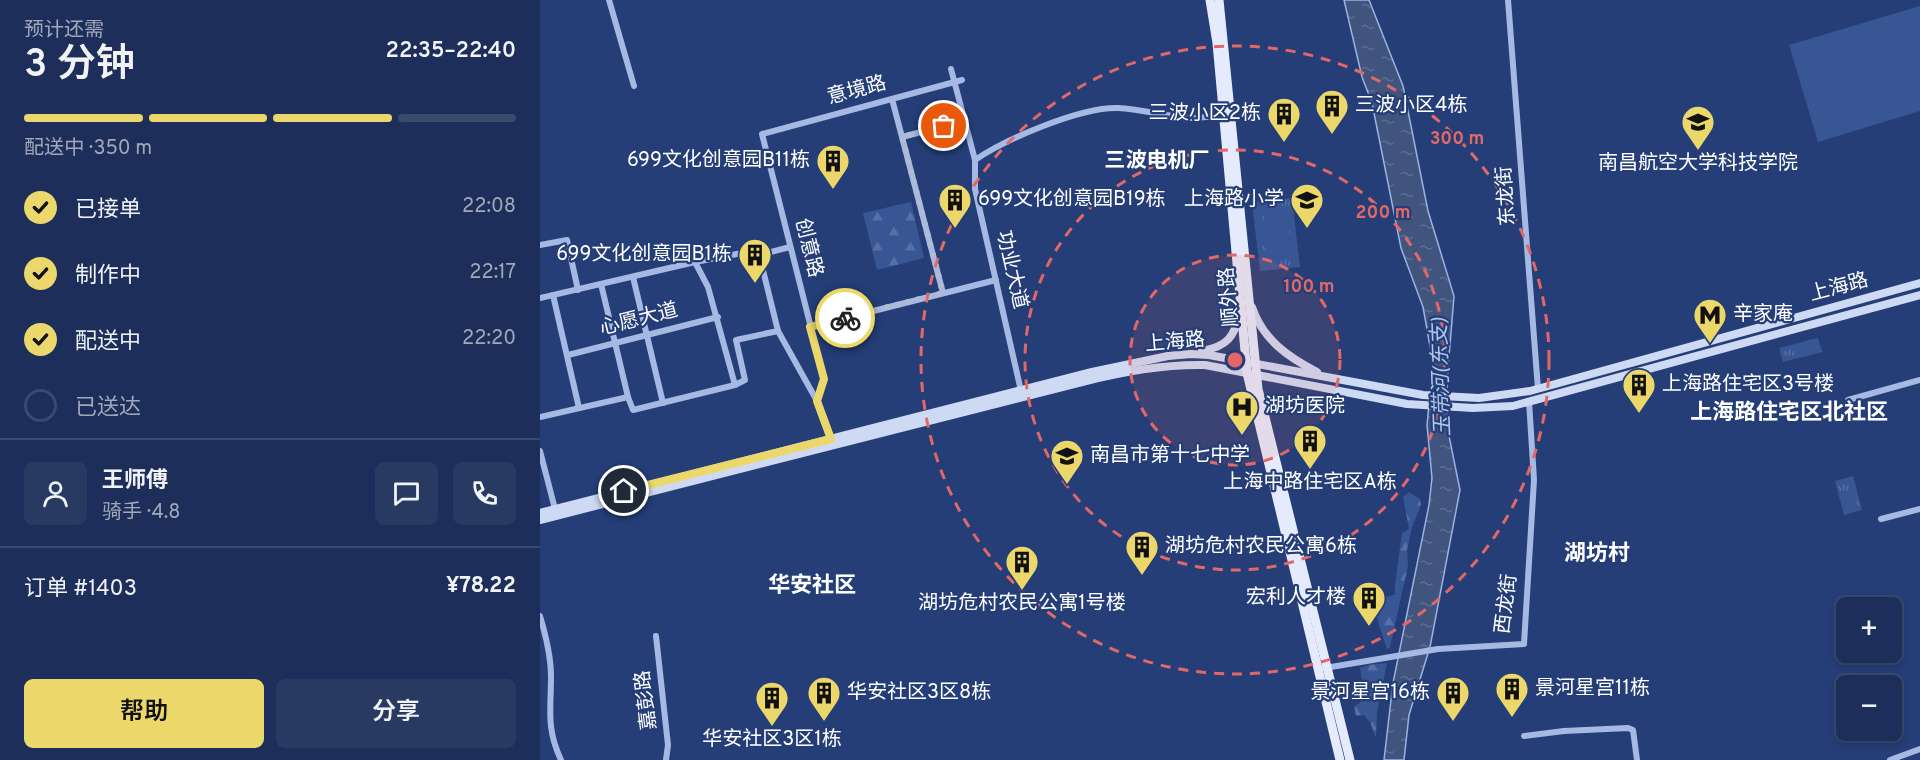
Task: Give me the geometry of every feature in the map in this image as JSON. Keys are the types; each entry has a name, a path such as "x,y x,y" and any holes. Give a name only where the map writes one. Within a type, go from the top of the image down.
{"main road":[{"name":"顺外路","path":"1210,0 1217,43 1241,309 1252,374 1322,668 1340,760"},
{"name":"顺外路","path":"1219,0 1248,296 1250,362"},
{"name":"上海路","path":"540,513 1168,356 1209,354 1423,395 1479,398 1538,388 1920,283"},
{"name":"上海路","path":"540,520 1112,374 1184,364 1205,365 1407,404 1473,408 1513,406 1920,295"},
{"path":"1248,296 1262,328 1274,345 1325,377"},
{"path":"1191,354 1220,347 1228,340 1236,329 1241,309"},
{"name":"顺外路","path":"1322,668 1350,760"}],"street":[{"path":"609,0 634,86"},
{"name":"东龙街","path":"1508,0 1538,388"},
{"name":"功业大道","path":"951,69 958,81 964,121 975,160 975,189 1021,391"},
{"name":"意境路","path":"762,134 958,81"},
{"path":"892,99 943,293"},
{"path":"975,160 996,146 1082,114 1116,108 1193,118 1224,115"},
{"path":"902,137 964,121"},
{"name":"创意路","path":"762,134 824,379 817,401"},
{"path":"540,245 567,240 578,290"},
{"path":"759,255 790,247"},
{"path":"540,298 695,262 758,250 778,331 793,354 817,401 831,439"},
{"path":"695,262 708,286 735,385"},
{"path":"633,277 663,403"},
{"path":"810,327 996,280"},
{"path":"601,284 628,398 633,410 735,385 745,380 736,340 778,331"},
{"path":"553,295 579,408"},
{"name":"心愿大道","path":"568,355 718,317"},
{"path":"1848,400 1920,380"},
{"path":"540,417 628,398"},
{"name":"西龙街","path":"1322,668 1438,649 1524,644 1534,480 1529,401"},
{"path":"540,451 555,509"},
{"path":"1881,519 1920,509"},
{"path":"540,616 548,643 550,664 549,724 561,760"},
{"name":"嘉彭路","path":"656,636 668,745 666,760"},
{"path":"1524,736 1564,730 1628,728 1633,730 1637,760"},
{"path":"1890,760 1920,749"}],"green space":[{"path":"1920,6 1920,111 1818,142 1789,45"},
{"path":"1292,198 1300,267 1260,271 1252,202"},
{"path":"911,202 924,258 877,270 863,213"},
{"path":"1276,204 1284,207 1287,212 1292,253 1283,260 1274,260 1267,252 1264,216 1268,208"},
{"path":"1818,338 1822,352 1783,362 1779,348"},
{"path":"1853,476 1862,510 1844,515 1835,481"},
{"path":"1409,492 1420,499 1421,505 1412,527 1407,550 1408,566 1390,647 1387,649 1371,600 1395,595 1402,533 1409,529 1403,497"},
{"path":"1387,663 1377,712 1376,738 1370,722 1364,715 1356,716 1354,707 1365,698 1360,668"}],"water":[{"name":"玉带河(东支)","path":"1344,0 1369,0 1403,86 1428,211 1454,296 1447,381 1448,431 1460,490 1430,647 1409,715 1404,760 1384,760 1393,683 1429,505 1432,478 1427,425 1433,363 1423,307 1401,248 1372,103 1362,77"}],"way so far":[{"path":"845,318 943,293 902,137 944,126"}],"place":[{"name":"三波小区4栋","path":"1332,135"},
{"name":"三波小区2栋","path":"1284,143"},
{"name":"南昌航空大学科技学院","path":"1698,151"},
{"name":"699文化创意园B11栋","path":"833,190"},
{"name":"699文化创意园B19栋","path":"955,229"},
{"name":"上海路小学","path":"1307,229"},
{"name":"699文化创意园B1栋","path":"755,284"},
{"name":"辛家庵","path":"1710,344"},
{"name":"上海路住宅区3号楼","path":"1639,414"},
{"name":"湖坊医院","path":"1242,436"},
{"name":"上海中路住宅区A栋","path":"1310,470"},
{"name":"南昌市第十七中学","path":"1067,485"},
{"name":"湖坊危村农民公寓6栋","path":"1142,576"},
{"name":"湖坊危村农民公寓1号楼","path":"1022,591"},
{"name":"宏利人才楼","path":"1369,627"},
{"name":"景河星宫11栋","path":"1512,718"},
{"name":"华安社区3区8栋","path":"824,722"},
{"name":"景河星宫16栋","path":"1453,722"},
{"name":"华安社区3区1栋","path":"772,727"}],"district":[{"name":"三波电机厂","path":"1157,161"},
{"name":"上海路住宅区北社区","path":"1789,413"},
{"name":"湖坊村","path":"1597,554"},
{"name":"华安社区","path":"812,586"}],"route":[{"path":"624,491 831,439 817,401 824,379 810,327 845,318"}]}
